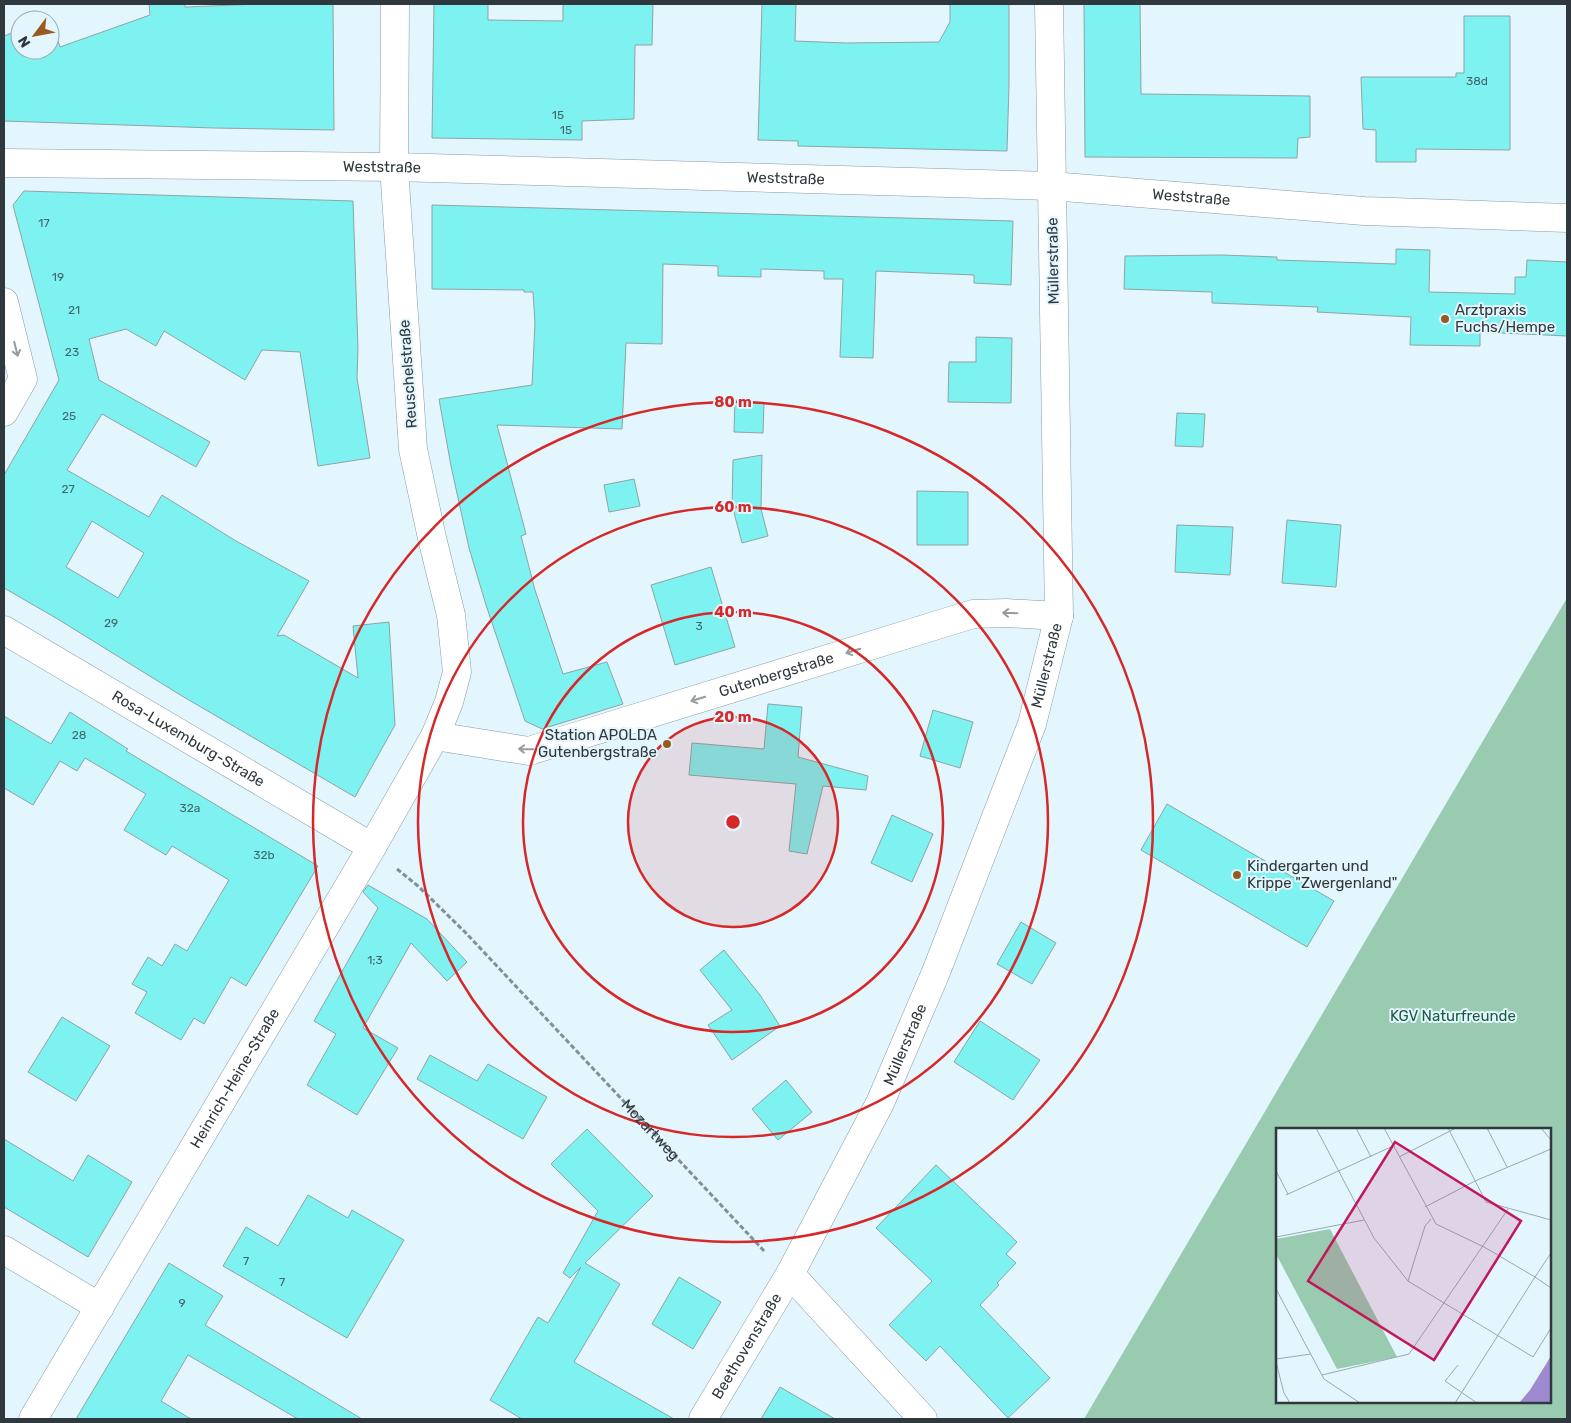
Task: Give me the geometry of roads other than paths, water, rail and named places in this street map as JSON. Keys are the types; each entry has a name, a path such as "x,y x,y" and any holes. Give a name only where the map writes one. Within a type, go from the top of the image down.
{"street":[{"name":"Reuschelstraße","path":"394,4 394,167 413,449 451,615 457,672 449,702 435,736"},
{"name":"Müllerstraße","path":"790,1274 880,1103 936,972 1032,724 1059,616 1051,186 1050,4"},
{"name":"Weststraße","path":"4,163 394,167 1051,186 1364,211 1567,218"},
{"path":"4,302 23,379 4,412"},
{"name":"Gutenbergstraße","path":"435,736 529,751 973,614 1006,613 1059,616"},
{"name":"Rosa-Luxemburg-Straße","path":"4,630 372,847"},
{"name":"Heinrich-Heine-Straße","path":"39,1417 100,1307 372,847 435,736"},
{"path":"4,1250 100,1307"},
{"path":"790,1274 923,1419"},
{"name":"Beethovenstraße","path":"703,1419 790,1274"}],"place":[{"name":"Arztpraxis Fuchs/Hempe","path":"1445,319"},
{"name":"Station APOLDA Gutenbergstraße","path":"667,744"},
{"name":"Kindergarten und Krippe \"Zwergenland\"","path":"1237,875"}],"park label":[{"name":"KGV Naturfreunde","path":"1453,1016"}]}
